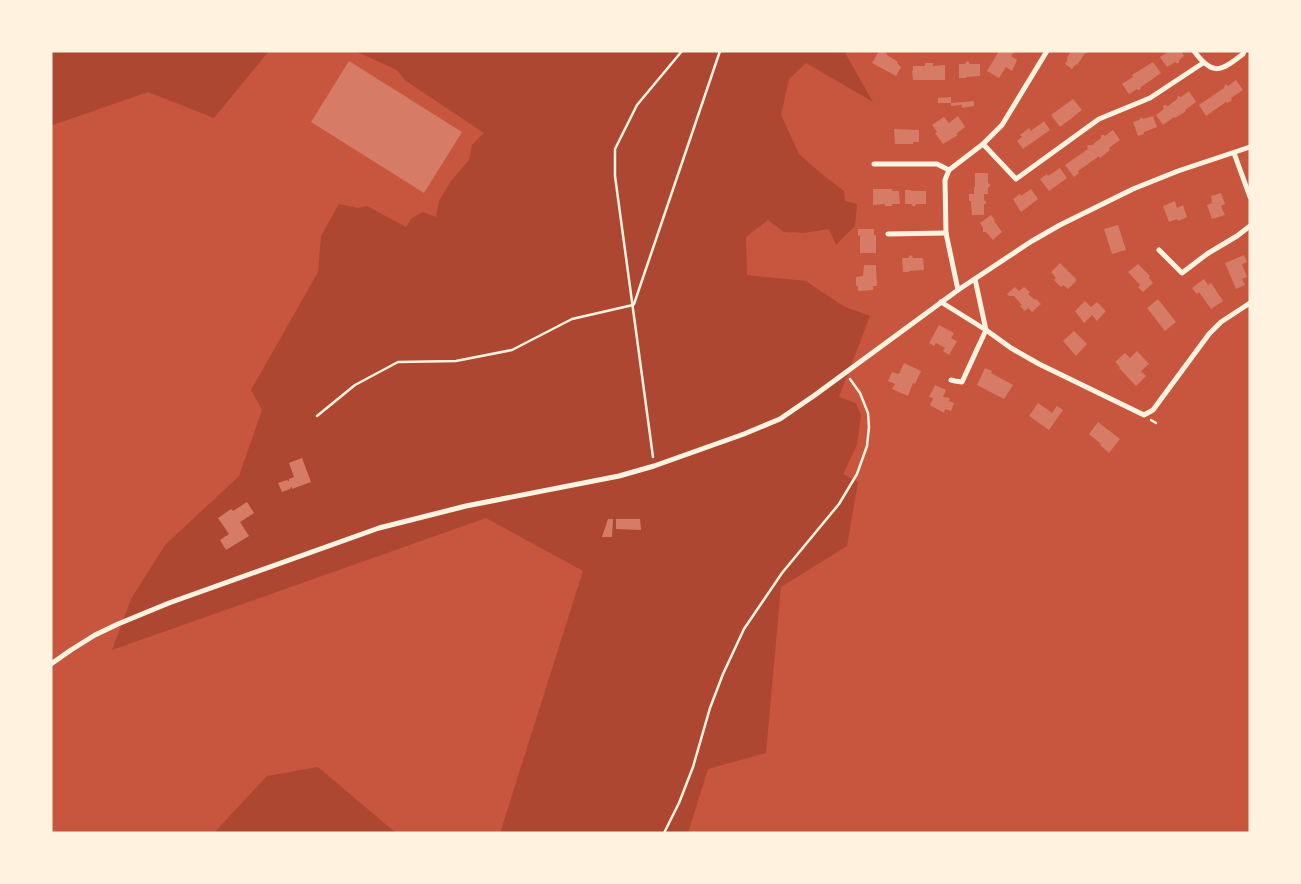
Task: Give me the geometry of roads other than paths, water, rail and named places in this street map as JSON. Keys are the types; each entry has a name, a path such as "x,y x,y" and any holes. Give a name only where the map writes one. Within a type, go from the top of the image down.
{"street":[{"path":"958,290 946,233 945,180 949,170 983,144 1002,125 1047,51"},
{"path":"1194,51 1202,63 1211,68 1218,69 1228,65 1243,54 1244,51"},
{"path":"983,144 1016,179 1099,119 1150,98 1202,63"},
{"path":"51,664 95,635 169,602 379,528 466,506 619,476 654,466 780,419 958,290 1046,233 1110,199 1178,171 1250,147"},
{"path":"1234,153 1250,197"},
{"path":"874,164 937,164 949,170"},
{"path":"1159,250 1182,273 1250,226"},
{"path":"888,234 946,233"},
{"path":"951,380 962,382 986,330 975,279"},
{"path":"941,302 1039,364 1144,415 1153,410 1209,334 1221,322 1250,303"}]}
